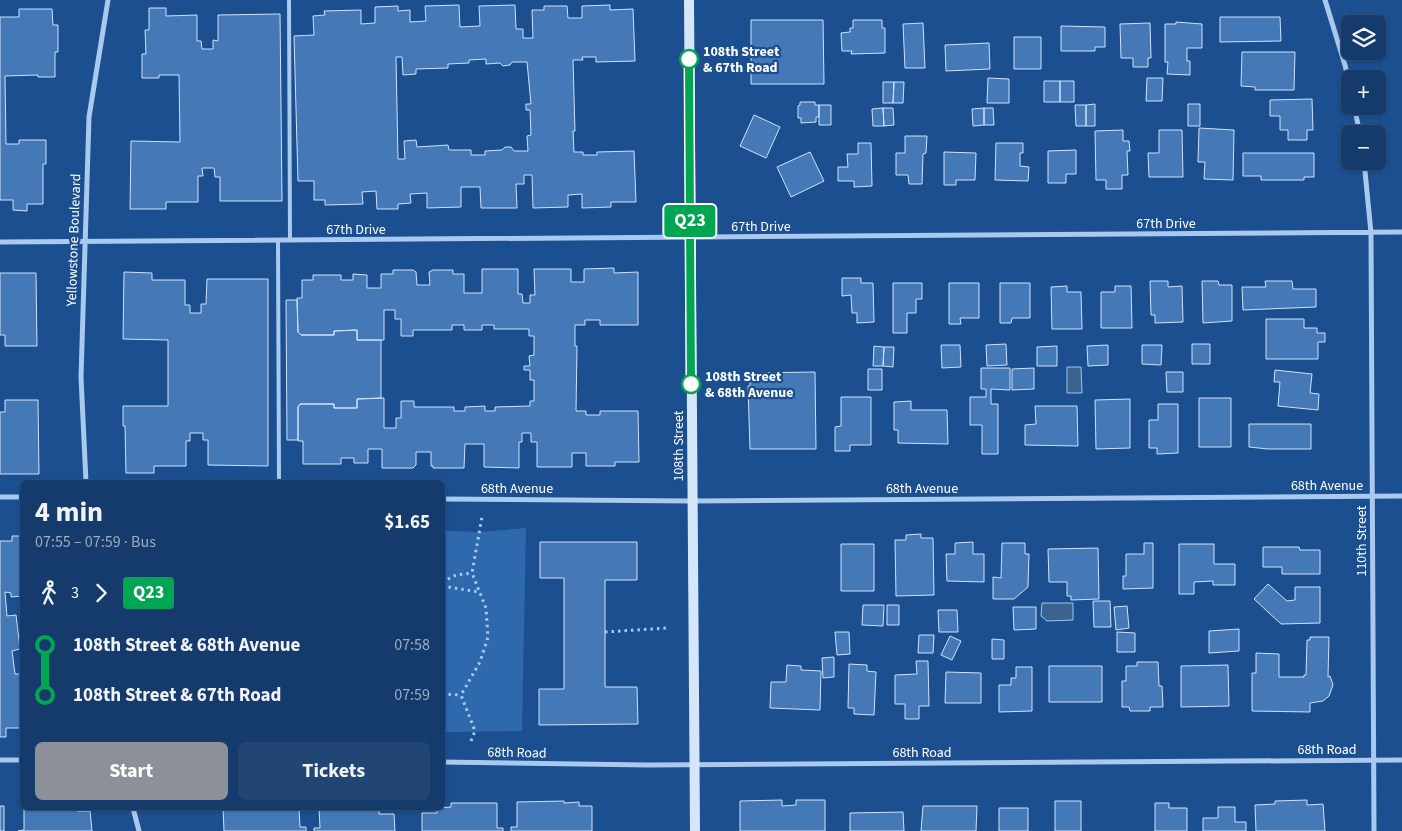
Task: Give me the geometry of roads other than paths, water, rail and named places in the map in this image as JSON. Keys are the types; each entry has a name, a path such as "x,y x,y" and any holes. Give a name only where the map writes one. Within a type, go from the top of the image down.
{"main road":[{"name":"108th Street","path":"689,0 695,831"}],"street":[{"name":"Yellowstone Boulevard","path":"86,480 81,377 89,117 108,0"},
{"path":"1324,0 1347,70"},
{"name":"110th Street","path":"1365,170 1371,233 1374,831"},
{"name":"67th Drive","path":"0,242 1402,232"},
{"name":"68th Avenue","path":"445,499 692,501 1402,496"},
{"path":"0,497 20,497"},
{"path":"0,760 20,760"},
{"name":"68th Road","path":"445,762 694,764 1402,760"},
{"path":"134,810 139,831"}],"lane":[{"path":"289,0 290,240"},
{"path":"278,240 279,480"}],"place":[{"name":"108th Street & 67th Road","path":"689,59"},
{"name":"108th Street & 68th Avenue","path":"691,384"}]}
